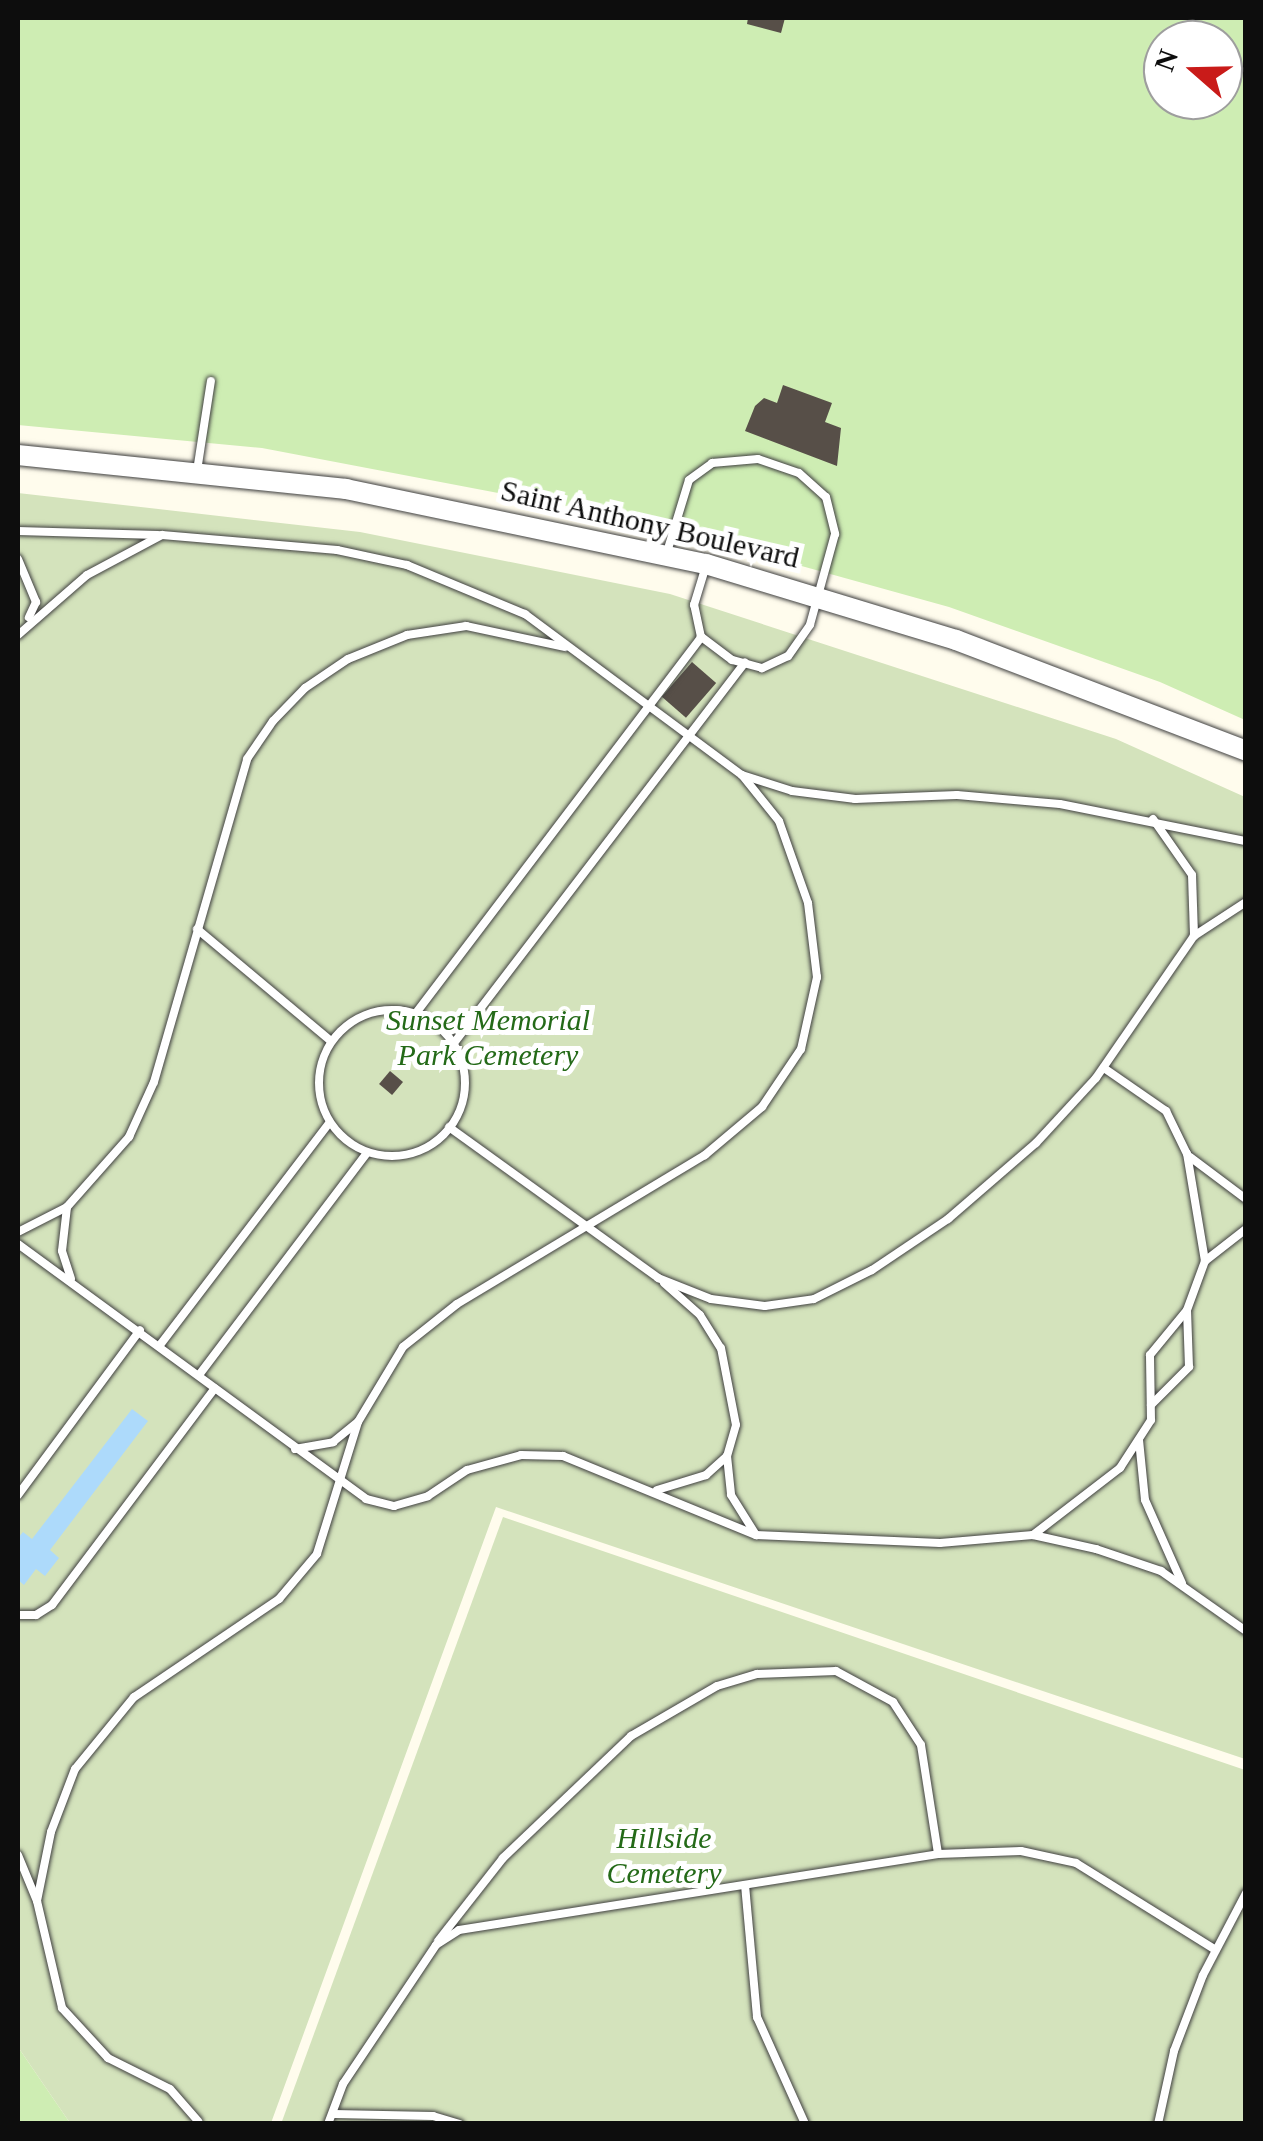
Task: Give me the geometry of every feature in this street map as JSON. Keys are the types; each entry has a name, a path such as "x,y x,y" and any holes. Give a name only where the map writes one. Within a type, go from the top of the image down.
{"street":[{"name":"Saint Anthony Boulevard","path":"18,456 346,489 706,564 818,595 1246,751"}],"lane":[{"path":"197,471 211,382"},
{"path":"665,556 689,480 726,458 758,459 798,473 832,509 835,534 810,625 788,656 762,668 746,664 701,637 694,605 706,564"},
{"path":"18,531 162,535 305,546 408,565 525,614 742,775 779,822 808,903 818,977 801,1049 748,1119 705,1155 592,1228 458,1304 404,1347 358,1422 343,1486 316,1554 279,1599 134,1696 75,1768 51,1832 37,1901"},
{"path":"28,622 87,575 162,535"},
{"path":"18,558 36,602 18,636"},
{"path":"18,1232 67,1207 130,1137 154,1082 247,759 304,688 348,659 408,635 466,626 506,630 574,650"},
{"path":"416,1013 701,637"},
{"path":"454,1043 688,732 746,664"},
{"path":"742,775 792,792 855,799 957,795 1152,818 1246,841"},
{"path":"1152,818 1192,875 1194,936"},
{"path":"658,1278 710,1299 747,1304 814,1299 872,1270 948,1219 1036,1143 1104,1068 1194,936 1246,902"},
{"path":"197,928 331,1041"},
{"path":"369,1012 416,1013 454,1043 466,1090 450,1127 409,1155 367,1153 329,1123 318,1076 331,1041 369,1012"},
{"path":"1033,1535 1120,1468 1151,1420 1150,1355 1187,1310 1205,1261 1187,1154 1166,1111 1104,1068"},
{"path":"160,1345 329,1123"},
{"path":"450,1127 592,1228 700,1315 722,1348 736,1425 727,1456 731,1495 756,1535"},
{"path":"199,1374 367,1153"},
{"path":"1187,1154 1246,1199"},
{"path":"67,1207 62,1250 72,1279"},
{"path":"1205,1261 1246,1229"},
{"path":"18,1244 72,1279 343,1486 394,1506 428,1496 467,1470 521,1455 563,1456 756,1535 940,1544 1033,1535 1161,1570 1246,1631"},
{"path":"1151,1405 1189,1367 1187,1310"},
{"path":"18,1495 140,1330"},
{"path":"18,1615 36,1615 52,1604 215,1388"},
{"path":"295,1449 333,1442 358,1422"},
{"path":"1139,1439 1145,1500 1184,1587"},
{"path":"652,1490 674,1490 706,1475 727,1456"},
{"path":"328,2124 343,2084 436,1945 504,1858 631,1736 718,1686 757,1674 836,1671 893,1702 921,1745 938,1854"},
{"path":"436,1945 459,1930 938,1854 1021,1851 1076,1863 1214,1950"},
{"path":"18,1854 37,1901 62,2008 108,2058 170,2089 198,2121"},
{"path":"745,1885 757,2016 805,2124"},
{"path":"1158,2124 1174,2051 1214,1950 1246,1892"},
{"path":"334,2114 432,2116 460,2124"}],"green space":[{"path":"18,18 1245,18 1245,720 1160,682 949,607 629,518 262,448 18,425"},
{"name":"Sunset Memorial Park Cemetery","path":"18,493 360,532 670,594 1116,739 1245,797 1245,1759 496,1507 271,2123 70,2123 18,2047"},
{"name":"Hillside Cemetery","path":"503,1517 1245,1770 1245,2123 281,2124"},
{"path":"18,2047 70,2123 18,2123"}],"water":[{"path":"132,1409 148,1421 50,1550 59,1558 45,1576 36,1569 24,1585 18,1580 18,1538 23,1532 32,1539"}],"building":[{"path":"748,18 785,18 781,33 747,24"},
{"path":"783,385 832,403 825,422 841,428 837,466 745,431 755,406 764,398 777,403"},
{"path":"692,662 716,683 686,718 662,697"},
{"path":"390,1071 403,1082 392,1095 379,1084"}]}
